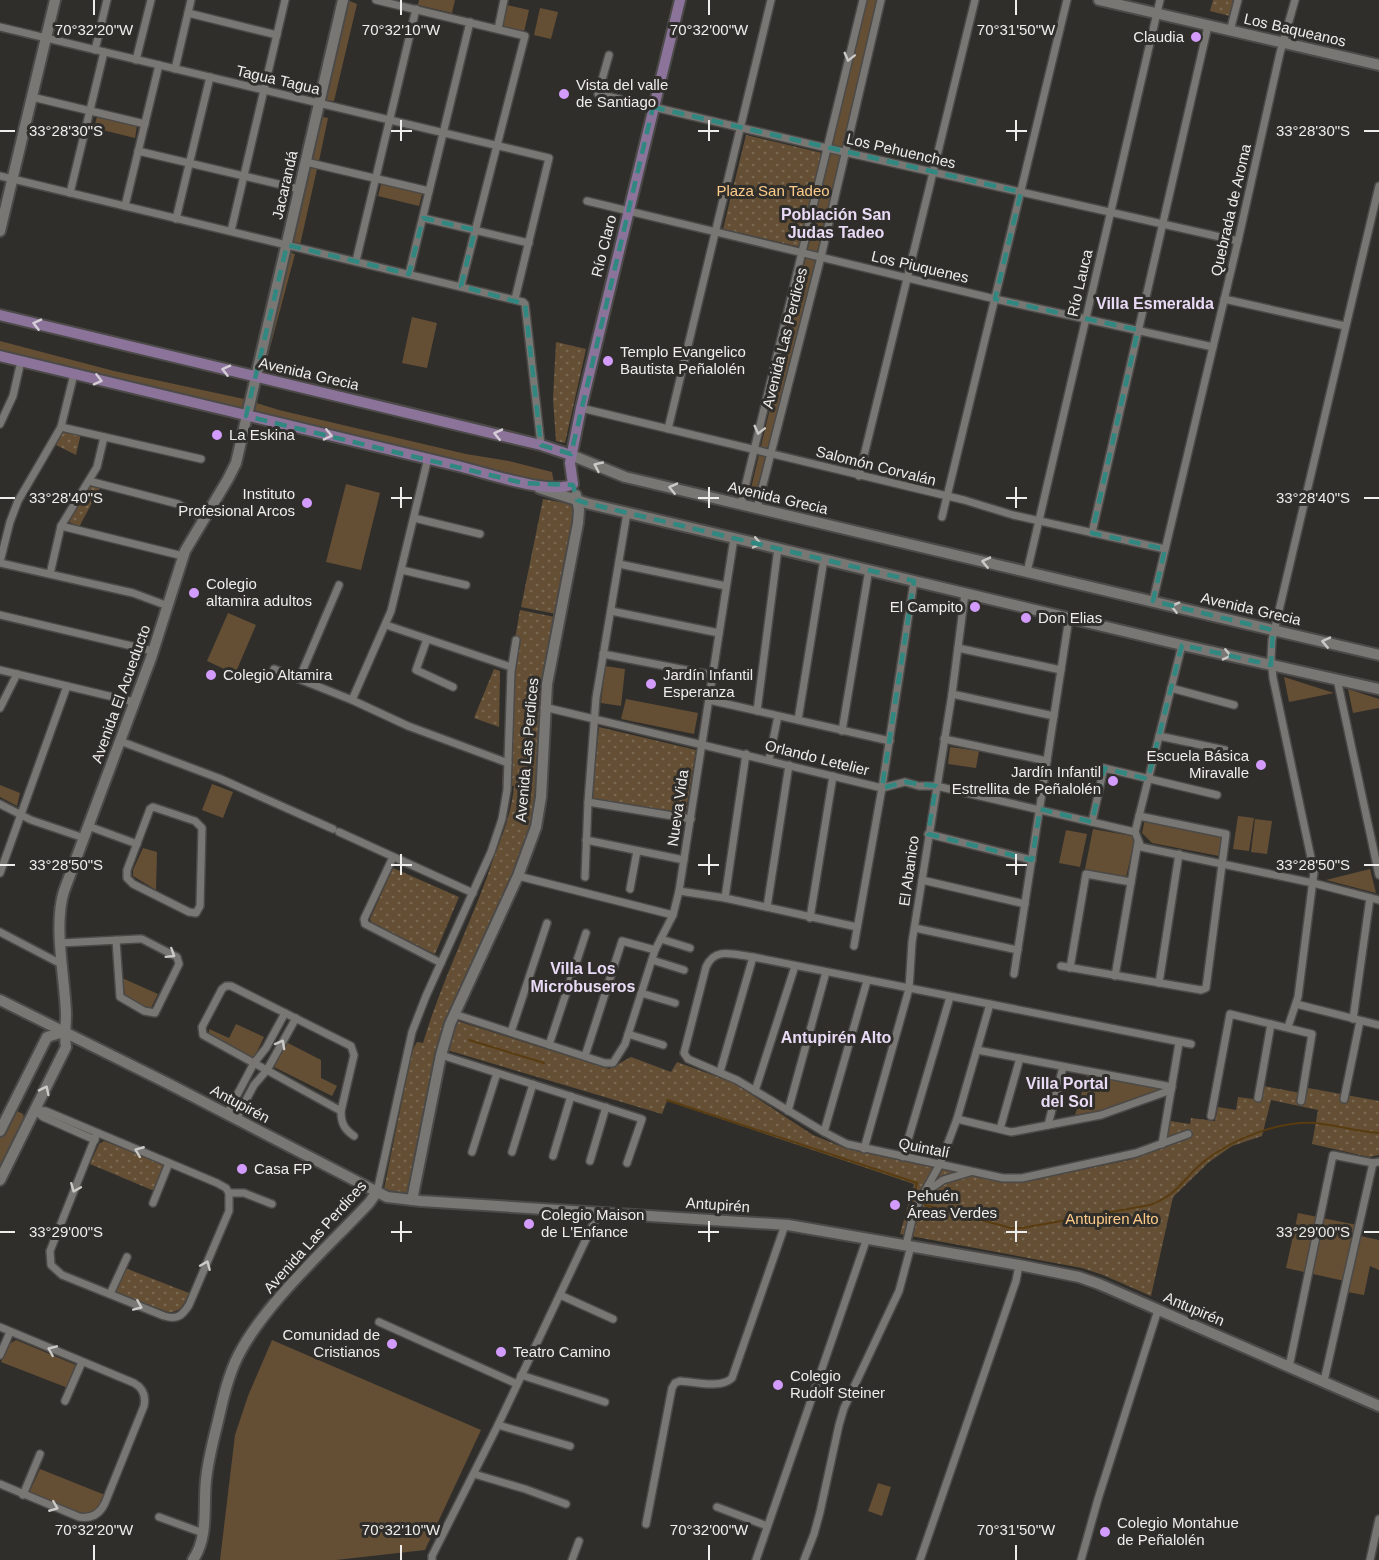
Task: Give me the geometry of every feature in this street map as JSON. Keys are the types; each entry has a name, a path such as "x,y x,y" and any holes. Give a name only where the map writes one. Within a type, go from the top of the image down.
{"main road":[{"name":"Río Claro","path":"573,484 570,468 571,454 581,408 680,0"},
{"name":"Avenida Grecia","path":"0,315 571,454"},
{"path":"0,356 524,483 563,488 573,484"}],"street":[{"path":"0,231 55,0"},
{"path":"95,50 107,0"},
{"path":"136,60 151,0"},
{"path":"176,69 191,1 182,0"},
{"path":"231,231 285,0"},
{"name":"Jacarandá","path":"254,376 287,245 343,0"},
{"path":"376,0 525,36 461,286"},
{"path":"498,29 504,0"},
{"path":"668,429 771,0"},
{"name":"Avenida Las Perdices","path":"741,504 863,0"},
{"name":"Avenida Las Perdices","path":"757,508 881,0"},
{"path":"859,476 975,0"},
{"path":"942,517 1067,0"},
{"name":"Los Baqueanos","path":"1099,0 1379,65"},
{"name":"Río Lauca","path":"1027,572 1160,0"},
{"path":"1230,31 1238,0"},
{"name":"Quebrada de Aroma","path":"1153,601 1294,0"},
{"path":"356,261 416,9"},
{"path":"188,13 277,35"},
{"path":"410,274 470,22"},
{"path":"1092,533 1208,26"},
{"name":"Tagua Tagua","path":"0,27 549,158 529,243"},
{"path":"70,193 104,52"},
{"name":"Los Pehuenches","path":"609,55 598,94 1238,241"},
{"path":"125,206 159,65"},
{"path":"176,219 210,77"},
{"path":"32,98 145,124"},
{"path":"138,151 299,189"},
{"path":"306,162 429,191"},
{"path":"0,176 515,299 525,304 541,445"},
{"path":"1288,1027 1296,1004 1314,872 1271,665 1272,635 1379,186"},
{"name":"Los Piuquenes","path":"587,201 995,299 1213,347"},
{"path":"423,218 529,243 515,299"},
{"path":"1224,299 1345,326"},
{"path":"0,424 13,396 21,361"},
{"path":"74,374 61,427 18,501 1,549 0,562 133,593 168,606"},
{"name":"Avenida El Acueducto","path":"0,1180 66,1047 63,1032 66,1015 61,943 62,898 135,702 183,556 236,463 254,376"},
{"name":"Salomón Corvalán","path":"581,408 1165,549"},
{"path":"61,427 201,459"},
{"path":"50,574 61,526 98,463 104,437"},
{"name":"Avenida Grecia","path":"571,454 625,477 1153,601 1272,635 1379,654"},
{"path":"352,700 386,625 402,570 428,458"},
{"path":"88,481 178,504 204,519"},
{"path":"524,483 627,513 1182,645 1379,689"},
{"name":"Río Claro","path":"573,484 577,500"},
{"name":"Avenida Las Perdices","path":"412,1200 441,1055 454,1014 518,876 531,844 540,811 544,707 578,524 577,500"},
{"path":"585,877 595,719 603,654 627,513"},
{"path":"414,518 480,534"},
{"path":"61,526 183,556"},
{"name":"Nueva Vida","path":"585,1056 605,1063 613,1063 619,1056 655,950 673,915 680,891 734,538"},
{"path":"757,711 778,548"},
{"path":"798,720 824,559"},
{"path":"619,564 726,586"},
{"path":"842,731 868,569"},
{"path":"402,570 466,585"},
{"path":"854,946 890,741 914,580"},
{"path":"299,679 339,585"},
{"name":"El Abanico","path":"864,1149 909,989 910,960 928,834 952,694 965,593"},
{"path":"611,611 719,633"},
{"path":"0,615 153,651"},
{"path":"1014,974 1069,618"},
{"path":"386,625 511,667"},
{"path":"427,639 416,670 453,687"},
{"name":"Avenida Las Perdices","path":"193,1560 198,1552 203,1533 209,1463 228,1383 238,1356 254,1331 286,1291 377,1192 410,1041 422,1007 495,841 506,795 511,667 516,640"},
{"path":"1182,645 1135,832 1141,847 1313,883 1379,900"},
{"path":"958,648 1061,670"},
{"path":"603,654 712,675"},
{"path":"274,669 393,719 508,763"},
{"path":"0,670 135,702"},
{"path":"0,708 17,674"},
{"path":"1337,679 1379,875"},
{"path":"0,872 67,686"},
{"path":"1171,688 1234,705"},
{"path":"952,694 1054,716"},
{"path":"709,700 890,741"},
{"name":"Orlando Letelier","path":"544,707 882,788 905,782 919,786 936,786 1135,832"},
{"path":"769,760 778,716"},
{"path":"1159,736 1225,750"},
{"path":"944,739 1047,761"},
{"path":"120,741 221,778 473,893"},
{"path":"725,898 746,754"},
{"path":"767,908 789,765"},
{"path":"1092,822 1104,768 1217,795"},
{"path":"810,918 833,776"},
{"path":"588,802 690,819"},
{"path":"0,804 22,816 84,838"},
{"path":"153,807 195,821 200,825 202,831 198,911 189,912 128,880 127,870 137,844 150,809 153,807"},
{"path":"1061,966 1201,990 1206,988 1226,834 1139,816"},
{"path":"88,826 137,844"},
{"path":"928,834 1032,860"},
{"path":"586,840 684,860"},
{"path":"1115,976 1138,840"},
{"path":"630,889 637,851"},
{"path":"1159,983 1179,854"},
{"path":"393,857 364,919 365,924 441,963"},
{"path":"1070,968 1086,874 1131,882"},
{"path":"518,876 673,915"},
{"path":"922,880 1025,903"},
{"path":"680,891 725,898 857,927"},
{"path":"1344,1099 1357,1020 1370,898"},
{"path":"511,1032 547,923"},
{"path":"915,928 1018,950"},
{"path":"0,932 63,965"},
{"path":"549,1045 586,933"},
{"path":"61,943 116,940 142,939 178,958 179,964 155,1013 144,1011 120,997 116,940"},
{"path":"661,939 690,948"},
{"path":"454,1014 585,1056 622,941 655,950"},
{"name":"Quintalí","path":"753,957 722,953 715,954 709,959 684,1053 688,1059 720,1072 847,1144 1011,1179 1137,1152 1188,1134"},
{"path":"720,1072 753,957 1191,1044"},
{"path":"652,960 684,970"},
{"path":"755,1091 795,966"},
{"path":"788,1111 826,972"},
{"path":"824,1132 867,981"},
{"path":"341,1110 204,1036 201,1032 202,1027 222,989 231,986 350,1045 354,1055 341,1110 341,1120 346,1131 354,1136"},
{"path":"641,993 675,1003"},
{"path":"903,1157 950,997"},
{"name":"Antupirén","path":"0,1000 394,1199 785,1225 1019,1264 1080,1277 1379,1406"},
{"path":"804,1560 814,1534 838,1425 899,1291 914,1211 940,1164 957,1119 990,1004"},
{"path":"1296,1004 1379,1025"},
{"path":"231,1116 254,1063 266,1048 285,1013"},
{"path":"1211,1116 1230,1014 1312,1034 1301,1101"},
{"path":"231,1116 267,1070 296,1018"},
{"path":"1258,1098 1271,1024"},
{"path":"0,1131 47,1037 63,1032"},
{"path":"628,1034 663,1045"},
{"path":"1162,1144 1179,1043"},
{"path":"977,1050 1172,1089"},
{"path":"441,1055 642,1119 627,1163"},
{"path":"1000,1129 1020,1058"},
{"path":"1048,1125 1063,1067"},
{"path":"472,1152 496,1073"},
{"path":"512,1152 533,1084"},
{"path":"957,1119 1017,1131 1101,1115 1172,1089"},
{"path":"553,1156 571,1096"},
{"path":"15,1101 35,1110 46,1111 96,1137 169,1163 226,1188 230,1202 227,1216 189,1305 180,1317 164,1316 62,1275 50,1262 50,1251 96,1137"},
{"path":"590,1161 606,1107"},
{"path":"1289,1367 1333,1155 1376,1163 1324,1381"},
{"path":"153,1203 169,1163"},
{"path":"924,1194 943,1180 972,1171"},
{"path":"229,1193 244,1193 272,1204"},
{"path":"432,1560 598,1212"},
{"path":"646,1524 672,1388 680,1381 721,1383 728,1382 732,1378 785,1225"},
{"path":"756,1560 867,1238"},
{"path":"110,1294 127,1257"},
{"path":"920,1560 1016,1281 1019,1264"},
{"path":"560,1295 614,1318"},
{"path":"1081,1560 1158,1310"},
{"path":"379,1322 517,1384"},
{"path":"0,1328 5,1335 82,1362 137,1385 145,1398 144,1406 105,1503 98,1514 83,1518 0,1484"},
{"path":"0,1355 5,1335"},
{"path":"65,1401 82,1362"},
{"path":"521,1375 605,1402"},
{"path":"498,1425 570,1446"},
{"path":"23,1495 40,1454"},
{"path":"474,1473 566,1504"},
{"path":"717,1507 767,1526"},
{"path":"159,1517 203,1533"},
{"path":"1370,1560 1379,1519"},
{"path":"572,1560 579,1541"}],"highlighted area":[{"path":"653,107 1021,192 995,299 1138,330 1092,533 1165,549 1153,601 1273,630 1271,665 1182,645 1148,779 1104,768 1092,822 1040,809 1032,860 928,834 936,786 905,782 882,788 914,581 586,503 577,500 573,485 523,483 246,416 287,245 409,274 423,218 475,230 461,286 525,304 541,445 571,454"}],"green space":[{"path":"347,0 357,4 334,101 324,100"},
{"path":"419,0 455,0 452,13 418,5"},
{"path":"864,0 879,0 758,503 748,501 808,248"},
{"path":"1213,0 1233,0 1230,16 1210,11"},
{"path":"507,5 529,10 524,32 502,27"},
{"path":"540,8 558,12 551,39 534,35"},
{"path":"97,117 137,126 135,138 94,128"},
{"path":"323,117 328,118 319,161 311,159"},
{"name":"Plaza San Tadeo","path":"746,135 822,153 800,247 723,229"},
{"path":"310,167 317,169 300,245 292,242"},
{"path":"381,184 422,194 419,206 378,196"},
{"path":"289,252 295,254 267,359 262,358"},
{"path":"412,317 437,323 427,368 402,363"},
{"path":"0,341 114,371 244,399 279,410 552,472 554,483 549,485 0,351"},
{"path":"556,342 586,349 565,443 556,441 553,399"},
{"path":"62,428 81,433 76,455 56,445"},
{"path":"89,484 100,488 79,527 67,521"},
{"path":"346,484 380,493 361,570 326,562"},
{"path":"543,499 575,505 556,614 521,607"},
{"path":"520,610 555,617 542,684 537,804 531,843 448,1015 442,1033 411,1196 384,1189 412,1051 417,1042 423,1043 439,996 486,880 511,804 514,786 502,785 508,679"},
{"path":"228,613 256,625 235,674 207,661"},
{"path":"605,666 625,669 621,706 601,703"},
{"path":"494,669 500,671 499,727 474,718"},
{"path":"1284,677 1334,693 1289,702"},
{"path":"1348,689 1379,699 1379,708 1353,713"},
{"path":"626,699 698,713 694,734 621,719"},
{"path":"599,727 696,750 685,817 592,799"},
{"path":"950,747 979,751 976,768 948,764"},
{"path":"212,784 233,792 223,818 202,810"},
{"path":"0,785 20,793 17,806 0,797"},
{"path":"1238,816 1254,818 1249,851 1233,849"},
{"path":"1145,819 1223,835 1219,856 1152,843 1142,833"},
{"path":"1255,819 1272,821 1267,854 1251,852"},
{"path":"1093,829 1132,836 1134,842 1126,877 1085,869"},
{"path":"1066,830 1087,834 1080,867 1059,863"},
{"path":"143,848 157,852 156,890 133,876 133,870"},
{"path":"393,868 459,897 435,954 372,924 370,919"},
{"path":"1370,869 1376,893 1326,880"},
{"path":"122,978 158,994 151,1008 143,1009 125,995"},
{"name":"Antupiren Alto","path":"454,1020 609,1069 631,1057 671,1072 677,1062 734,1083 813,1135 847,1149 1006,1183 1017,1183 1129,1160 1164,1148 1170,1121 1190,1124 1191,1118 1215,1121 1218,1107 1236,1110 1238,1097 1261,1100 1264,1086 1306,1094 1308,1088 1379,1101 1379,1155 1369,1157 1312,1144 1318,1110 1271,1100 1262,1136 1232,1146 1209,1162 1173,1197 1151,1296 1082,1268 900,1234 914,1184 667,1101 662,1114 447,1050"},
{"path":"236,1024 264,1037 254,1058 209,1037 209,1029 229,1038"},
{"path":"286,1042 321,1060 321,1078 337,1086 332,1096 274,1067"},
{"path":"1087,1076 1164,1088 1103,1110 1075,1115"},
{"path":"17,1111 23,1114 24,1118 0,1167 0,1138 12,1113"},
{"path":"104,1141 163,1164 156,1189 152,1190 90,1164 99,1144"},
{"path":"1298,1213 1357,1225 1356,1235 1379,1240 1379,1270 1370,1266 1364,1295 1347,1292 1349,1282 1286,1268"},
{"path":"125,1268 189,1293 184,1304 176,1311 168,1312 115,1292"},
{"path":"16,1340 76,1365 68,1388 1,1362 9,1344"},
{"path":"272,1340 481,1430 425,1550 336,1560 220,1560 235,1435 248,1396"},
{"path":"40,1469 105,1495 94,1512 81,1513 62,1507 29,1493"},
{"path":"878,1483 891,1487 882,1516 868,1511"}],"waterway":[{"path":"469,1040 544,1063"},
{"path":"667,1100 917,1183 912,1201"},
{"path":"925,1205 1011,1228 1022,1228 1150,1205 1168,1196 1199,1165 1218,1151 1258,1132 1272,1128 1315,1123 1379,1133"}],"place":[{"name":"Claudia","path":"1196,37"},
{"name":"Vista del valle de Santiago","path":"564,94"},
{"name":"Templo Evangelico Bautista Peñalolén","path":"608,361"},
{"name":"La Eskina","path":"217,435"},
{"name":"Instituto Profesional Arcos","path":"307,503"},
{"name":"Colegio altamira adultos","path":"194,593"},
{"name":"El Campito","path":"975,607"},
{"name":"Don Elias","path":"1026,618"},
{"name":"Colegio Altamira","path":"211,675"},
{"name":"Jardín Infantil Esperanza","path":"651,684"},
{"name":"Escuela Básica Miravalle","path":"1261,765"},
{"name":"Jardín Infantil Estrellita de Peñalolén","path":"1113,781"},
{"name":"Casa FP","path":"242,1169"},
{"name":"Pehuén Áreas Verdes","path":"895,1205"},
{"name":"Colegio Maison de L'Enfance","path":"529,1224"},
{"name":"Comunidad de Cristianos","path":"392,1344"},
{"name":"Teatro Camino","path":"501,1352"},
{"name":"Colegio Rudolf Steiner","path":"778,1385"},
{"name":"Colegio Montahue de Peñalolén","path":"1105,1532"}],"district":[{"name":"Población San Judas Tadeo","path":"836,223"},
{"name":"Villa Esmeralda","path":"1155,303"},
{"name":"Villa Los Microbuseros","path":"583,977"},
{"name":"Antupirén Alto","path":"836,1037"},
{"name":"Villa Portal del Sol","path":"1067,1092"}]}
